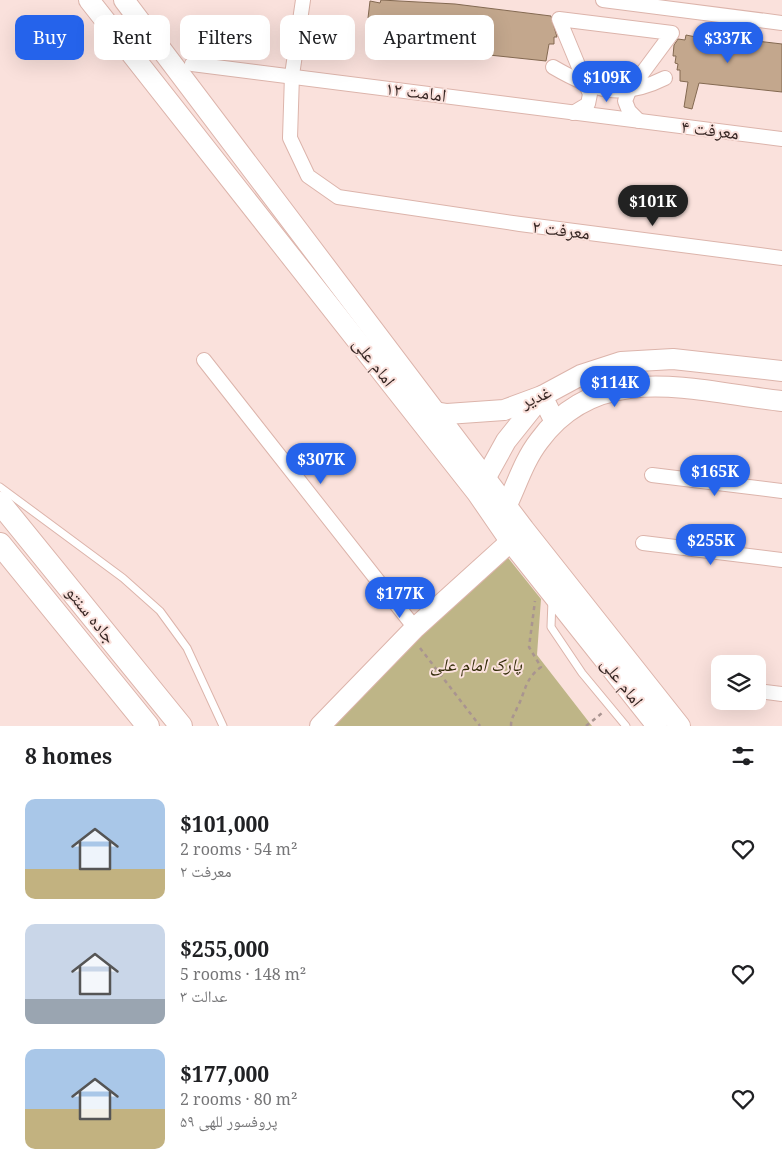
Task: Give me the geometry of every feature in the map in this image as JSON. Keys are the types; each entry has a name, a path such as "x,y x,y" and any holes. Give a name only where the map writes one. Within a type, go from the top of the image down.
{"main road":[{"name":"جاده سنتو","path":"0,503 181,726"},
{"name":"جاده سنتو","path":"0,544 148,726"}],"street":[{"name":"امام علی","path":"89,0 481,486 507,506 517,535 552,594 656,726"},
{"name":"امام علی","path":"124,0 435,412 481,486 498,524 517,535 680,726"},
{"name":"معرفت ۲","path":"303,0 292,75 290,138 308,176 338,196 520,224 782,258"},
{"path":"603,0 782,24"},
{"path":"573,113 588,104 590,94 559,19 672,33 629,92 625,101 639,121"},
{"name":"امامت ۱۲","path":"192,64 292,75 639,121"},
{"path":"553,67 588,86 629,92 645,88 665,78"},
{"name":"معرفت ۴","path":"639,121 782,139"},
{"name":"غدیر","path":"435,412 447,414 504,410 542,396 582,375 621,362 673,359 782,371"},
{"path":"204,360 412,631"},
{"name":"غدیر","path":"498,524 527,461 539,441 567,410 594,396 622,387 685,387 782,401"},
{"path":"481,486 506,442 542,396 555,422"},
{"path":"652,475 782,491"},
{"path":"320,726 412,631 517,535"},
{"path":"643,543 782,560"},
{"path":"766,692 782,694"}],"lane":[{"path":"0,487 123,578 160,611 187,648 223,726"},
{"path":"552,594 550,627 582,673 626,726"}],"path":[{"path":"511,726 511,717 518,708 522,692 533,673 541,667 529,647 536,602 530,596"},
{"path":"412,631 480,726"}],"green space":[{"name":"پارک امام علی","path":"505,554 541,599 537,655 592,726 327,726"}],"building":[{"path":"381,0 455,4 551,16 557,37 554,37 554,44 549,44 546,61 494,56 494,15 368,15 370,1 380,3"},
{"path":"697,34 782,44 782,92 699,83 692,109 684,107 688,82 680,81 680,70 677,70 678,64 675,63 676,56 673,56 674,45 678,39 685,40 686,35 696,37"}]}
